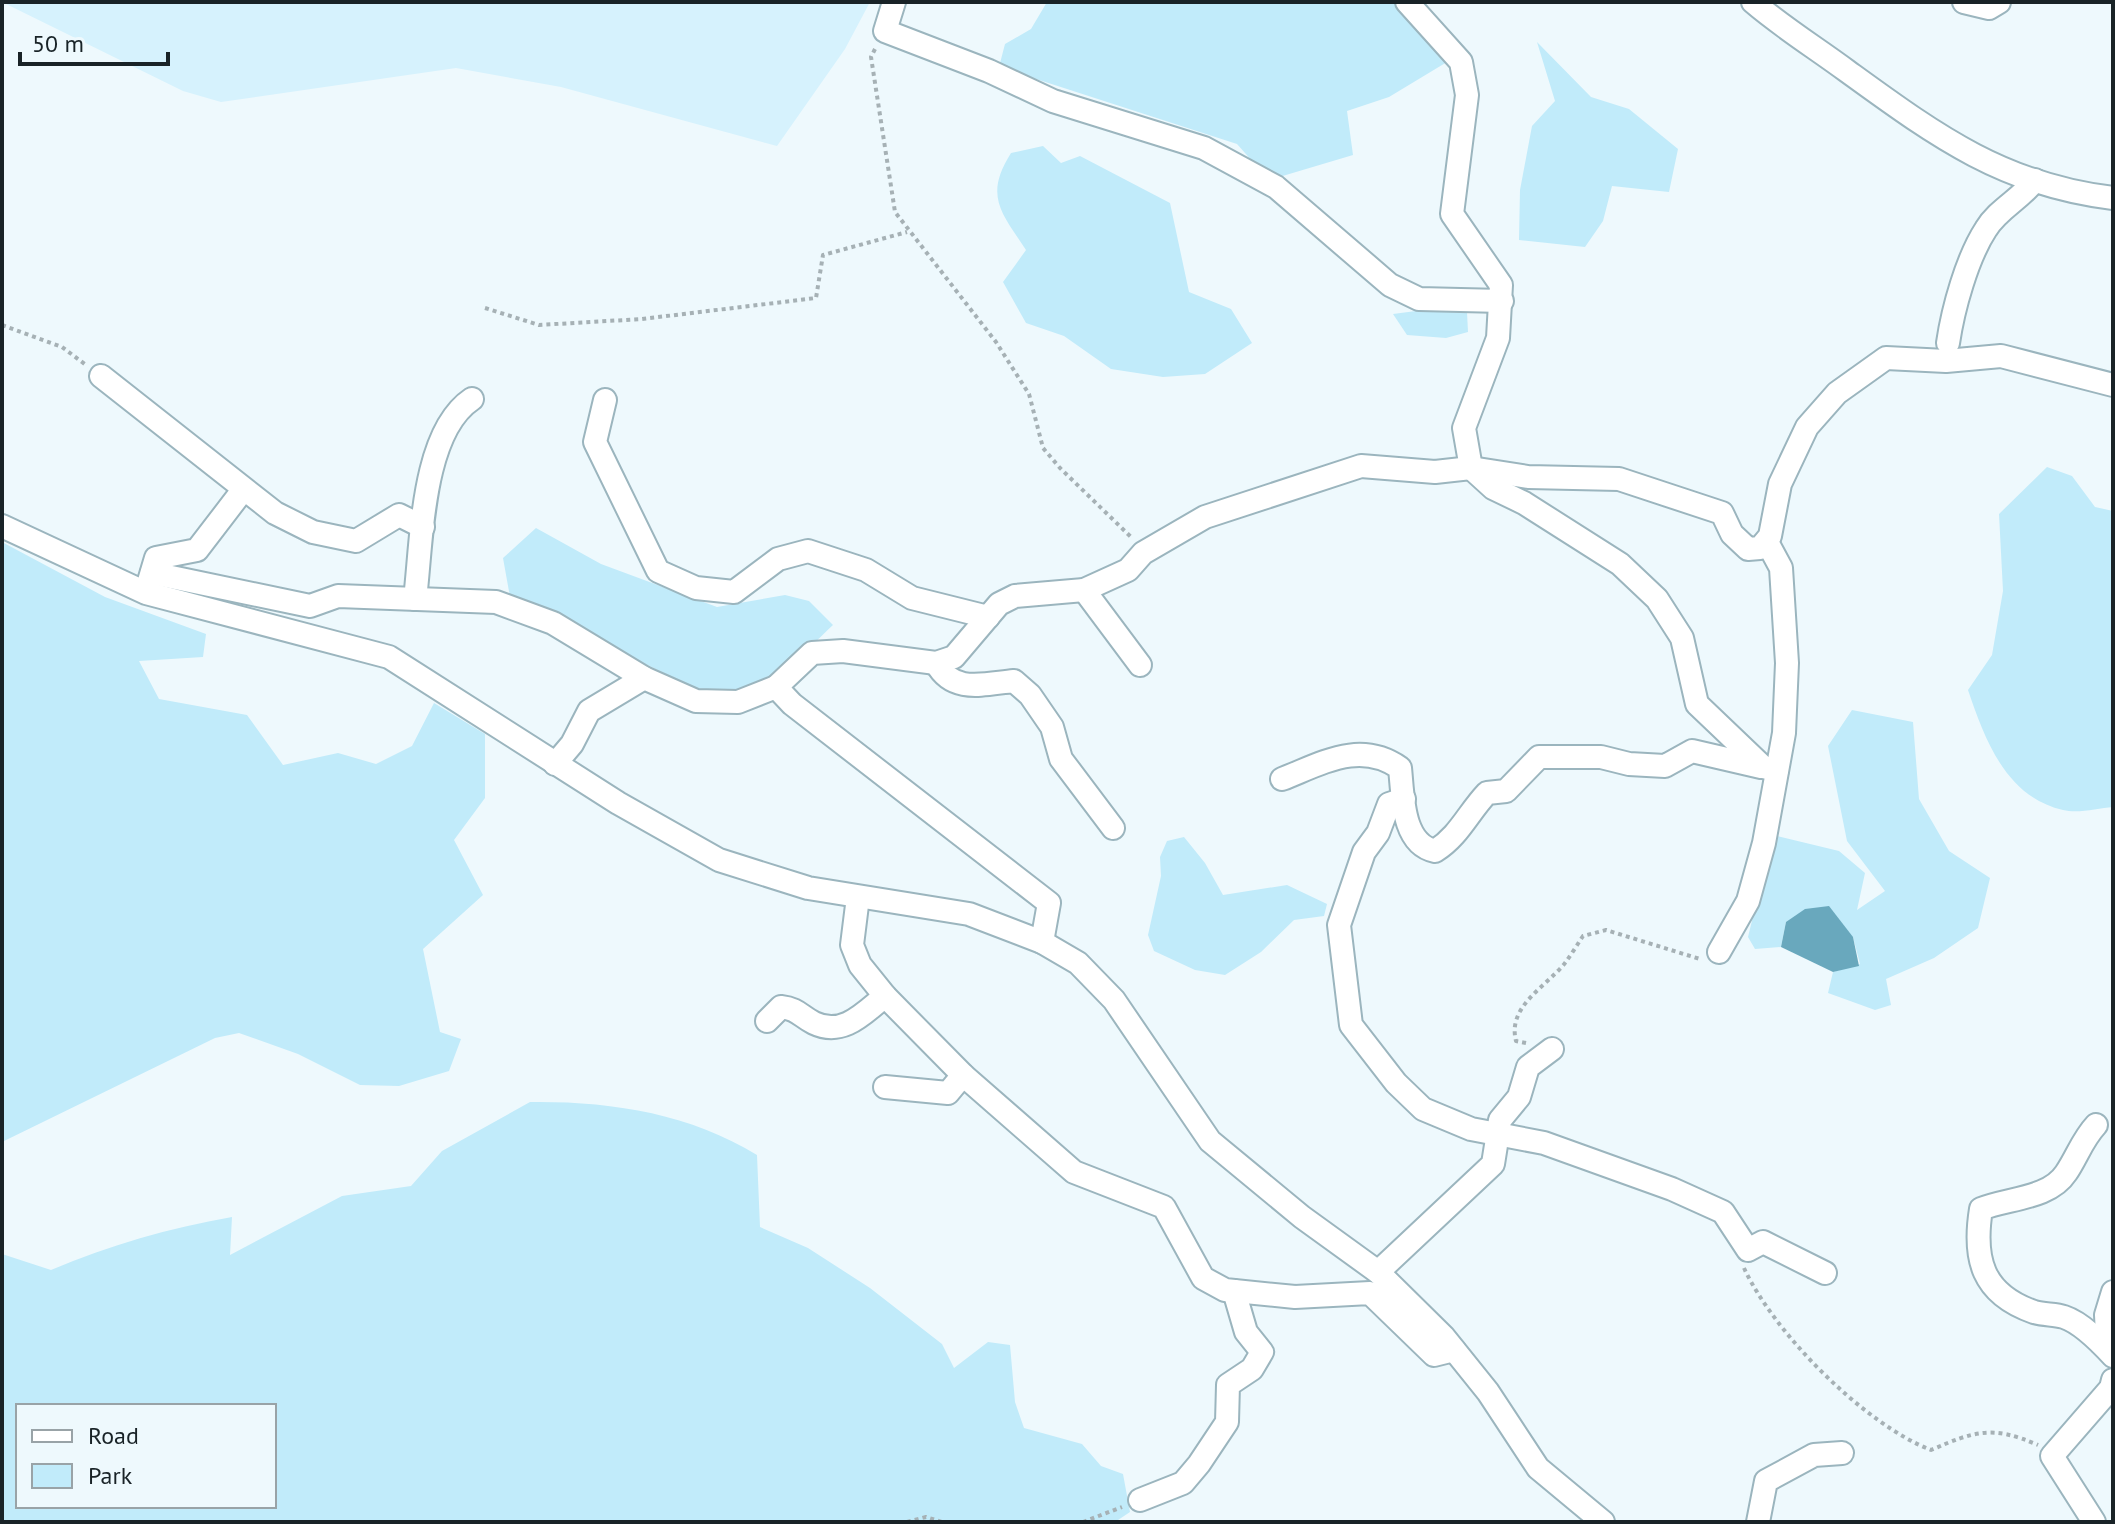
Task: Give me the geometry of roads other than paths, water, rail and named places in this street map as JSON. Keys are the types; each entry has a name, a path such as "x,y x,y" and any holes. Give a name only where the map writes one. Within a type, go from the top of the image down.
{"street":[{"path":"894,2 885,31 989,71 1053,101 1204,148 1276,187 1390,285 1419,299 1502,301"},
{"path":"1407,2 1461,62 1467,95 1452,214 1501,285 1498,338 1464,428 1471,468 1493,488 1524,503 1620,564 1657,599 1682,638 1697,704 1770,768"},
{"path":"1753,2 1939,137 1984,163 2035,180 2113,198"},
{"path":"1964,2 1989,8 1999,2"},
{"path":"1948,343 1953,313 1986,229 2022,198 2035,180"},
{"path":"149,583 310,606 338,596 496,602 553,623 644,678 696,701 738,702 776,687 812,653 843,651 936,663 954,657 999,604 1015,596 1084,590 1128,570 1143,553 1205,517 1361,466 1435,472 1471,468 1528,477 1619,479 1722,513 1732,534 1748,549 1760,548 1767,542 1780,484 1807,427 1837,393 1886,358 1948,343 2113,385"},
{"path":"1886,358 1946,361 2001,356"},
{"path":"101,376 243,490 275,513 313,532 356,541 399,515 423,527"},
{"path":"415,599 425,500 441,442 457,410 472,399"},
{"path":"605,400 595,442 658,571 696,588 734,592 778,559 808,551 866,570 912,598 988,617"},
{"path":"149,583 156,558 197,550 243,490"},
{"path":"2,526 149,583 389,657 555,764 719,860 808,888 969,914 1042,942 1078,963 1114,1000 1210,1141 1302,1217 1378,1272 1454,1350 1488,1392 1538,1468 1603,1522"},
{"path":"1719,952 1748,901 1764,843 1770,768 1784,733 1787,663 1781,568 1767,542"},
{"path":"1084,590 1140,665"},
{"path":"936,663 944,677 963,687 1014,681 1030,695 1052,727 1061,759 1113,828"},
{"path":"555,764 572,744 589,711 644,678"},
{"path":"776,687 792,704 1049,903 1042,942"},
{"path":"1282,779 1350,753 1382,756 1400,768 1412,837 1422,848 1435,851 1455,839 1468,813 1487,793 1506,791 1539,757 1601,757 1629,764 1665,766 1692,751 1770,768"},
{"path":"1404,799 1389,804 1378,833 1364,852 1339,925 1351,1025 1396,1083 1423,1109 1498,1136 1544,1143 1685,1195 1723,1212 1748,1250 1763,1242 1825,1273"},
{"path":"858,897 852,945 860,965 885,996 963,1075 1074,1172 1164,1207 1203,1278 1225,1290 1295,1297 1370,1293 1434,1355 1454,1350"},
{"path":"767,1021 781,1007 797,1009 814,1023 833,1027 850,1025 885,996"},
{"path":"1378,1272 1493,1164 1500,1120 1519,1097 1528,1067 1552,1049"},
{"path":"885,1087 948,1093 963,1075"},
{"path":"2096,1125 2085,1136 2065,1176 2039,1194 2008,1198 1981,1209 1976,1244 1984,1273 2003,1299 2037,1313 2066,1318 2107,1350"},
{"path":"1140,1500 1183,1483 1199,1464 1227,1422 1228,1385 1252,1369 1262,1352 1246,1332 1234,1291"},
{"path":"2107,1350 2106,1315 2113,1292"},
{"path":"2094,1522 2052,1456 2111,1388 2113,1380"},
{"path":"1758,1522 1766,1481 1814,1455 1842,1453"}]}
